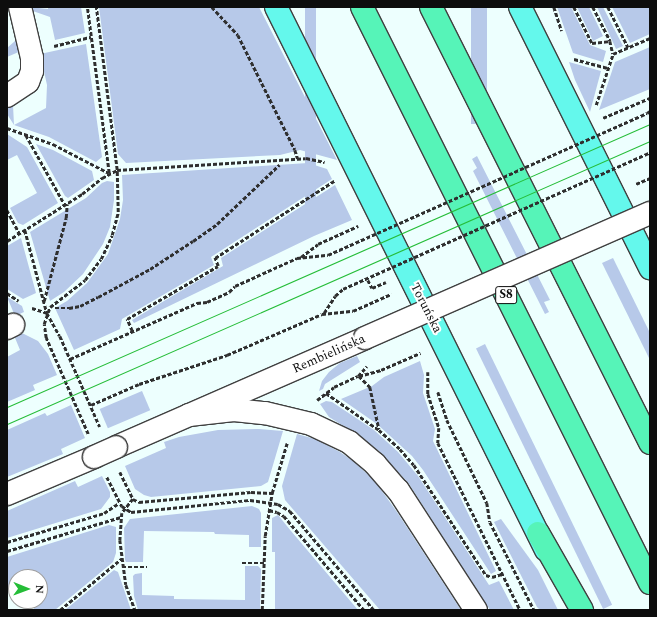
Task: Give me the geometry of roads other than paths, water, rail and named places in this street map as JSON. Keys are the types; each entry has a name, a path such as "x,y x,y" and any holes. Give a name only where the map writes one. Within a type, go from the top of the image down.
{"highway":[{"name":"S8","path":"362,7 650,584"},
{"path":"431,7 650,444"},
{"path":"538,533 582,610"}],"main road":[{"name":"Toruńska","path":"276,7 576,610"},
{"path":"520,7 650,268"}],"street":[{"path":"7,96 28,82 32,71 32,58 20,7"},
{"name":"Rembielińska","path":"7,494 96,456 110,441 189,415 650,213"},
{"path":"189,415 234,410 265,413 311,424 349,442 375,464 398,490 476,610"}],"tram line":[{"path":"7,407 650,124"},
{"path":"7,424 650,141"}]}
